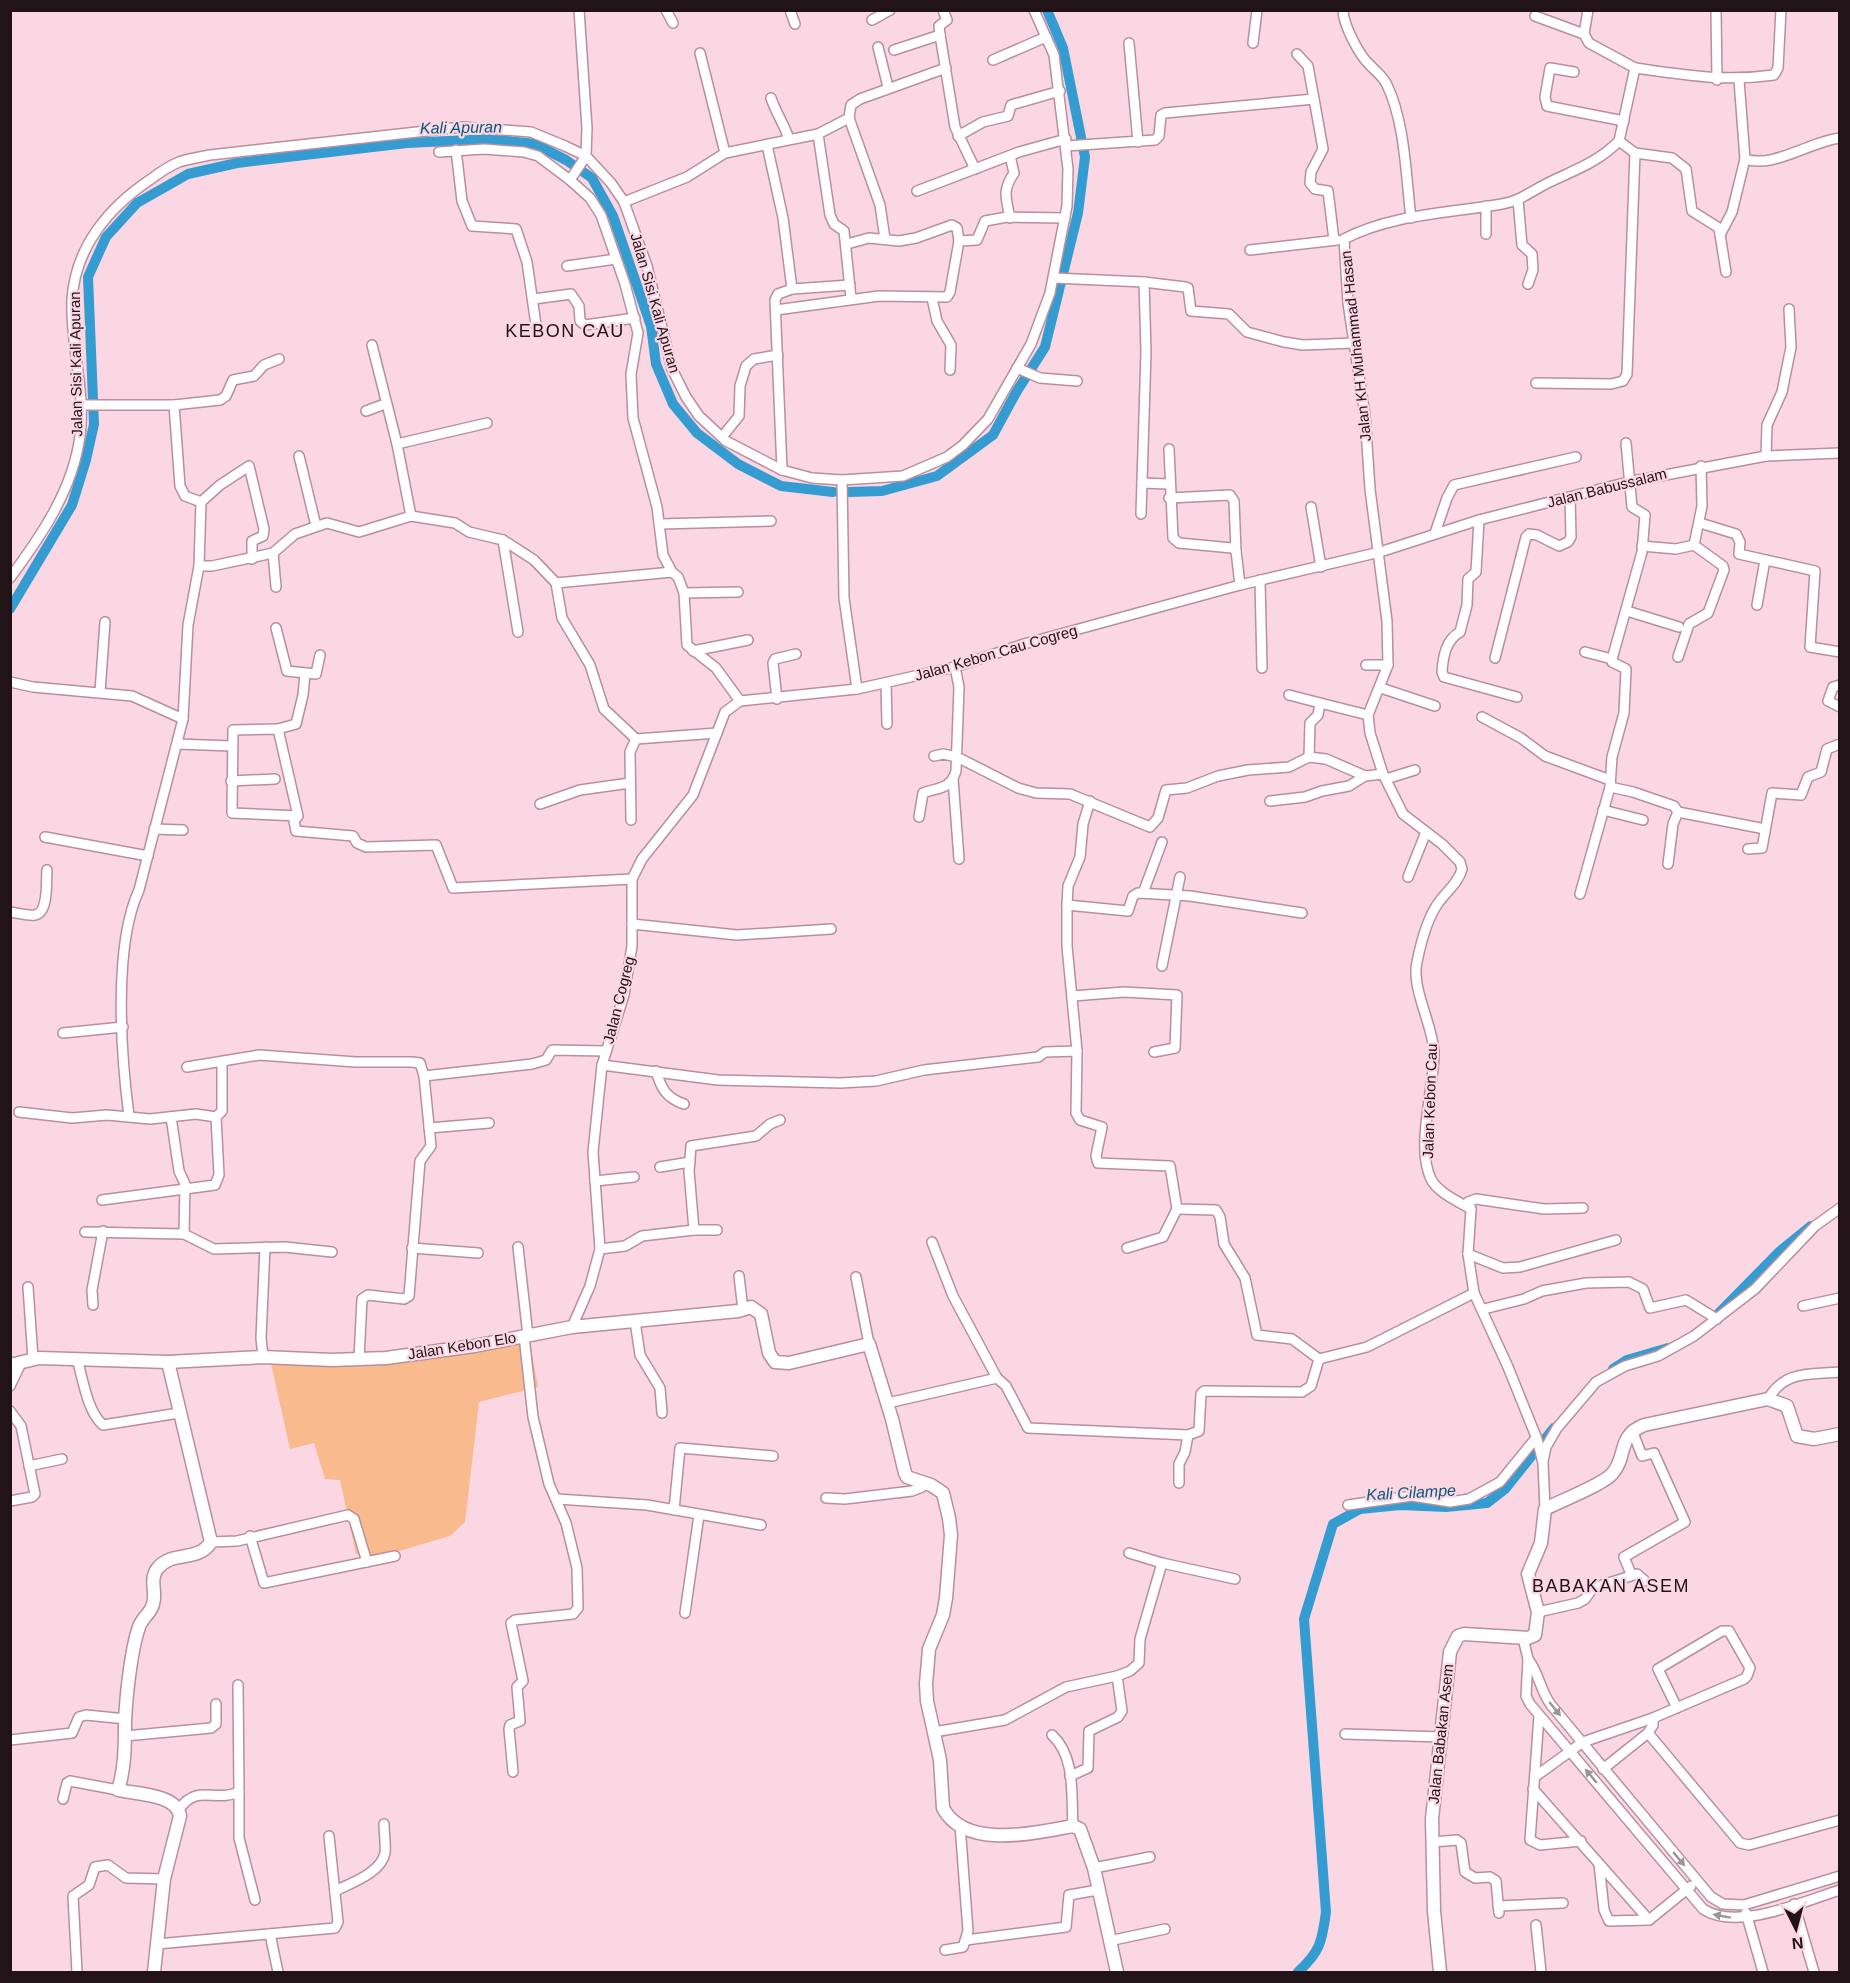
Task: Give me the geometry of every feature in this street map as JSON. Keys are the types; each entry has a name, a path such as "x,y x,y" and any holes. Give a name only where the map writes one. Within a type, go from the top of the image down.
{"street":[{"path":"572,177 584,159 587,129 579,10"},
{"path":"666,10 673,23"},
{"path":"790,10 795,24"},
{"path":"872,20 890,10"},
{"path":"943,10 947,20 939,26 940,36 958,136 975,169"},
{"name":"Jalan Sisi Kali Apuran","path":"10,579 42,534 67,484 80,436 84,405 72,300 81,260 101,222 125,196 177,163 210,155 462,127 531,132 584,159 611,183 624,202 647,266 672,369 692,406 722,437 782,470 812,478 842,480 903,476 947,457 963,445 988,419 1019,370 1056,278 1069,191 1068,144 1054,56 1034,10"},
{"path":"1253,43 1257,10"},
{"path":"1343,10 1346,26 1364,58 1387,83 1401,139 1411,218"},
{"path":"1584,33 1588,10"},
{"path":"1716,10 1718,80"},
{"path":"1535,16 1584,33 1592,46 1635,68 1718,80 1739,80 1774,75 1776,72 1781,10"},
{"path":"894,50 940,36"},
{"path":"993,60 1046,37"},
{"path":"1129,43 1138,142"},
{"path":"878,47 888,87"},
{"path":"700,53 725,153"},
{"path":"1250,250 1339,240 1328,191 1315,189 1310,183 1311,172 1323,149 1308,66 1297,54"},
{"path":"885,239 880,205 849,118 853,103 888,87 946,68"},
{"path":"1574,72 1550,68 1545,97 1547,106 1623,121"},
{"path":"1635,68 1619,141 1635,153 1672,158 1686,169 1692,211 1713,222 1719,228 1726,272"},
{"path":"1720,235 1732,212 1745,159 1739,80"},
{"path":"958,136 983,122 1008,116 1011,105 1060,91"},
{"path":"771,98 789,139"},
{"path":"917,191 1010,156 1068,144 1155,140 1159,136 1161,115 1165,112 1314,99"},
{"path":"624,202 687,177 725,153 818,134 849,118"},
{"path":"818,134 830,215 834,224 844,228 851,298"},
{"path":"1745,159 1755,161 1784,156 1819,140 1839,138"},
{"name":"Jalan KH Muhammad Hasan","path":"1380,552 1370,489 1365,415 1339,240 1411,218 1518,200 1553,180 1592,163 1619,141"},
{"path":"767,145 783,218 792,289"},
{"path":"439,152 484,149 525,152 543,159 572,177 597,206 634,318 638,340 631,374 630,400 660,524 663,555 672,572 678,577 684,593 686,641 693,651 716,668 740,701"},
{"path":"456,150 462,201 469,222 475,227 508,226 516,229 522,244 534,299 536,325"},
{"path":"1536,383 1611,384 1623,381 1627,374 1635,153"},
{"path":"1010,156 1014,173 1006,185 1005,192 1010,218"},
{"path":"1518,200 1522,245 1532,254 1533,270 1528,284"},
{"path":"1486,206 1486,234"},
{"path":"959,241 976,241 988,220 1065,218"},
{"path":"776,310 851,298 949,296 959,241 957,228 952,225 929,231 919,238 869,238 847,244"},
{"path":"567,266 616,259"},
{"path":"1056,278 1144,282 1188,288 1191,311 1229,314 1247,332 1304,345 1354,343"},
{"path":"1141,514 1146,352 1144,282"},
{"path":"782,470 776,297 792,289 850,285"},
{"path":"534,299 571,294 579,306 580,321 585,325 634,318"},
{"path":"932,298 937,321 951,345 950,370"},
{"path":"1766,456 1767,425 1782,392 1791,347 1789,309"},
{"path":"372,345 385,404 397,444 411,516"},
{"path":"722,437 739,416 740,386 746,366 754,359 778,355"},
{"path":"84,405 116,407 174,405 224,399 233,380 254,376 264,365 279,359"},
{"path":"1019,370 1035,376 1077,381"},
{"path":"366,411 385,404"},
{"path":"174,405 180,486 186,496 201,502"},
{"path":"397,444 486,423"},
{"path":"1612,659 1627,611 1642,546 1645,515 1632,507 1626,443"},
{"path":"1169,449 1168,484 1175,542 1228,547 1236,551"},
{"name":"Jalan Babussalam","path":"1380,552 1479,520 1701,466 1766,456 1839,453"},
{"path":"299,456 316,526"},
{"path":"1435,533 1454,485 1575,457"},
{"path":"129,1116 123,1026 126,942 133,904 148,856 183,719 189,625 200,566 201,502 220,485 249,466 264,529 263,536 252,541 252,559"},
{"path":"1694,545 1700,523 1701,466"},
{"path":"842,480 844,598 857,689"},
{"path":"1142,483 1168,484"},
{"path":"1169,498 1230,495 1234,501 1240,585"},
{"path":"1495,658 1526,537 1529,534 1537,535 1559,546 1568,542 1570,497"},
{"path":"1311,507 1321,567"},
{"path":"200,566 252,559 273,553 295,534 316,526 334,523 345,529 368,531 381,523 411,516 455,523 469,532 503,540 534,560 556,583 562,618 591,664 604,709 636,739 717,733"},
{"path":"1479,520 1476,572 1468,579 1467,605 1460,632 1452,636 1448,644 1442,672 1444,677 1456,681 1517,696"},
{"path":"660,524 771,521"},
{"path":"1700,523 1736,534 1740,542 1739,554 1815,570 1810,647 1839,652"},
{"path":"503,540 518,632"},
{"path":"1642,546 1676,549 1694,545 1723,566 1724,570 1708,613 1689,624 1678,657"},
{"path":"1289,695 1368,715 1381,688 1388,665 1386,594 1380,552"},
{"name":"Jalan Kebon Cau Cogreg","path":"740,701 857,689 955,667 1024,645 1240,585 1380,552"},
{"path":"273,553 276,587"},
{"path":"1757,605 1765,560"},
{"path":"556,583 672,572"},
{"path":"1260,580 1262,668"},
{"path":"684,593 738,592"},
{"path":"1627,611 1679,627"},
{"path":"100,692 105,622"},
{"path":"276,628 285,670 316,674 320,655"},
{"path":"693,651 748,640"},
{"path":"1580,894 1610,783 1612,757 1624,713 1626,669 1612,662 1612,659 1585,652"},
{"path":"777,699 773,663 776,659 796,654"},
{"path":"1366,665 1388,665"},
{"path":"955,667 959,687 957,757 953,779 959,859"},
{"path":"297,816 231,818 232,734 235,729 278,729 296,723 303,695 305,674"},
{"path":"10,682 33,687 100,692 145,700 183,719"},
{"path":"885,682 887,724"},
{"path":"1839,685 1833,687 1828,701 1839,707"},
{"path":"1381,688 1435,706"},
{"name":"Jalan Cogreg","path":"572,1327 590,1286 600,1249 593,1152 602,1065 624,995 632,946 632,879 642,859 693,795 725,712 740,701"},
{"path":"1309,757 1310,723 1318,715 1320,703"},
{"name":"Jalan Kebon Cau","path":"1368,715 1372,746 1403,814 1452,854 1462,869 1459,878 1431,913 1415,973 1429,1022 1434,1051 1428,1102 1428,1161 1431,1180 1471,1209"},
{"path":"1482,717 1521,738 1545,756 1674,806 1678,812 1765,829"},
{"path":"278,729 297,816 294,821 296,831 353,836 357,843 366,847 436,845 453,888 632,879"},
{"path":"631,820 630,752 636,739"},
{"path":"177,744 232,746"},
{"path":"1748,849 1762,848 1772,793 1801,795 1808,777 1821,772 1827,749 1839,744"},
{"path":"934,756 943,754 957,757 1018,788 1036,793 1070,794 1150,827 1155,825 1167,789 1187,788 1248,770 1289,767 1309,757 1326,759 1365,776 1385,777 1414,770"},
{"path":"1270,801 1300,798 1349,786 1365,776"},
{"path":"231,781 275,779"},
{"path":"919,817 923,793 946,788 953,779"},
{"path":"540,804 580,790 630,783"},
{"path":"1090,801 1083,824 1080,857 1068,886 1067,905 1067,946 1077,1051 1076,1113 1080,1120 1102,1127 1096,1156 1098,1163 1170,1166 1178,1209 1163,1237 1126,1248"},
{"path":"1603,810 1643,820"},
{"path":"1668,864 1673,824 1678,812"},
{"path":"154,829 183,830"},
{"path":"1408,877 1426,832"},
{"path":"45,837 148,856"},
{"path":"1143,893 1162,842"},
{"path":"10,912 35,915 40,912 44,906 47,870"},
{"path":"1162,966 1180,877"},
{"path":"1067,905 1128,911 1133,896 1143,893 1175,895 1302,913"},
{"path":"632,924 737,935 831,929"},
{"path":"1073,996 1124,992 1177,995 1175,1048 1154,1052"},
{"path":"63,1033 123,1026"},
{"path":"424,1076 532,1064 546,1060 552,1050 606,1051"},
{"path":"602,1065 717,1080 876,1081 924,1070 1038,1057 1045,1052 1077,1051"},
{"path":"187,1067 222,1063 259,1055 357,1062 420,1063 424,1076 431,1146 420,1161 407,1298 368,1295 362,1299 358,1359"},
{"path":"102,1200 212,1186 218,1182 216,1117 222,1111 222,1063"},
{"path":"656,1071 662,1089 675,1101 684,1104"},
{"path":"19,1112 65,1118 129,1116 141,1119 196,1114 216,1117"},
{"path":"171,1117 179,1171 185,1188 184,1234"},
{"path":"694,1230 688,1153 692,1145 756,1136 770,1124 780,1120"},
{"path":"429,1128 489,1123"},
{"path":"660,1167 690,1162"},
{"path":"595,1181 634,1177"},
{"path":"1583,1208 1544,1209 1476,1199 1468,1202 1471,1209 1468,1254 1474,1293 1484,1309 1536,1438 1541,1458 1545,1509 1541,1543 1528,1574 1538,1612 1537,1632 1532,1637 1523,1638 1528,1659 1526,1696 1539,1716 1710,1914 1730,1918 1747,1917 1839,1890"},
{"path":"1541,1458 1557,1428 1596,1382 1625,1366 1658,1356 1694,1336 1713,1316 1771,1274 1815,1226 1839,1208"},
{"path":"1178,1209 1216,1210 1219,1213 1223,1240 1245,1278 1257,1335 1292,1340 1319,1359 1366,1347 1474,1293"},
{"path":"600,1249 624,1246 642,1236 694,1230 717,1230"},
{"path":"93,1305 92,1290 103,1231"},
{"path":"85,1232 184,1234 214,1249 285,1246 332,1252"},
{"path":"1468,1254 1503,1268 1520,1267 1616,1240"},
{"path":"932,1242 952,1296 997,1378 1006,1386 1028,1428 1188,1435 1199,1431 1201,1394 1204,1391 1302,1392 1311,1386 1319,1359"},
{"path":"263,1357 261,1338 265,1247"},
{"path":"513,1772 509,1729 510,1725 520,1721 517,1687 523,1681 511,1623 514,1620 573,1614 578,1608 577,1568 557,1499 549,1484 533,1417 518,1247"},
{"path":"412,1248 478,1253"},
{"path":"739,1276 743,1310 750,1307 759,1311 768,1353 778,1364 869,1344"},
{"path":"856,1277 869,1344 888,1403 905,1473 907,1477 925,1482 943,1493 951,1535 944,1615 932,1637 927,1665 927,1701 934,1732 943,1808 947,1815 960,1825 999,1837 1073,1826 1080,1829 1094,1868 1117,1972"},
{"path":"1484,1309 1524,1299 1554,1288 1620,1281 1629,1282 1643,1289 1650,1308 1686,1300 1713,1316"},
{"path":"10,1386 22,1362 28,1287"},
{"path":"1803,1306 1839,1298"},
{"name":"Jalan Kebon Elo","path":"22,1362 77,1359 168,1362 263,1357 358,1359 441,1350 572,1327 743,1310"},
{"path":"635,1321 640,1355 660,1388 662,1413"},
{"path":"77,1359 88,1396 97,1418 103,1425 179,1413"},
{"path":"118,1790 138,1628 153,1606 153,1577 166,1560 197,1555 206,1551 211,1542 168,1362"},
{"path":"1768,1399 1776,1386 1790,1377 1839,1372"},
{"path":"888,1403 997,1378"},
{"path":"1545,1509 1609,1477 1617,1467 1626,1438 1632,1430 1716,1408 1768,1399 1786,1406 1797,1436 1814,1440 1839,1434"},
{"path":"10,1411 21,1426 34,1496 10,1501"},
{"path":"1630,1574 1624,1557 1685,1522 1654,1453 1642,1456 1632,1430"},
{"path":"1179,1483 1179,1464 1185,1452 1188,1435"},
{"path":"1348,1505 1412,1496 1450,1502 1469,1499 1500,1482 1536,1438"},
{"path":"674,1510 680,1448 773,1456"},
{"path":"29,1466 62,1459"},
{"path":"826,1498 845,1499 912,1491 922,1487 925,1482"},
{"path":"557,1499 604,1500 761,1525"},
{"path":"211,1542 237,1541 250,1536 348,1515 354,1520 367,1562"},
{"path":"685,1613 699,1515"},
{"path":"250,1536 264,1583 395,1556"},
{"path":"1129,1553 1162,1563 1235,1578"},
{"path":"934,1732 1005,1720 1066,1687 1131,1671 1139,1664 1140,1639 1162,1563"},
{"path":"1538,1612 1578,1602 1585,1599 1593,1588 1630,1574 1637,1574 1645,1581"},
{"path":"1536,1776 1582,1742 1653,1718 1677,1708 1750,1674 1745,1656 1729,1631 1722,1631 1693,1646 1658,1669 1677,1708"},
{"name":"Jalan Babakan Asem","path":"1440,1972 1434,1911 1433,1788 1450,1652 1458,1636 1468,1634 1523,1638"},
{"path":"1528,1659 1535,1668 1541,1691 1712,1897 1723,1904 1744,1905 1839,1876"},
{"path":"1070,1776 1088,1768 1089,1731 1118,1717 1122,1711 1117,1676"},
{"path":"238,1685 239,1838 255,1900"},
{"path":"125,1736 211,1728 216,1724 216,1704"},
{"path":"10,1740 72,1733 79,1717 86,1715 126,1719"},
{"path":"1539,1716 1530,1840 1540,1845 1581,1840"},
{"path":"1604,1769 1648,1733 1653,1725 1653,1718"},
{"path":"1648,1733 1740,1843 1749,1845 1839,1820"},
{"path":"1345,1734 1441,1737"},
{"path":"1052,1735 1062,1744 1070,1776 1073,1826"},
{"path":"63,1799 67,1783 70,1782 172,1802 179,1809"},
{"path":"1533,1789 1581,1840 1649,1920"},
{"path":"154,1972 164,1879 178,1825 179,1809 188,1797 200,1794 230,1795 239,1792"},
{"path":"335,1891 373,1870 381,1862 385,1853 384,1824"},
{"path":"945,1950 963,1947 966,1940 965,1875 960,1825"},
{"path":"157,1944 336,1928 338,1924 329,1836"},
{"path":"1433,1842 1457,1840 1461,1843 1465,1872 1475,1878 1493,1878 1498,1909 1563,1903"},
{"path":"1094,1868 1150,1857"},
{"path":"1599,1863 1607,1919 1619,1922 1649,1920 1698,1881"},
{"path":"77,1972 73,1896 89,1886 96,1867 108,1865 126,1878 164,1879"},
{"path":"966,1940 1066,1927 1069,1895 1098,1890"},
{"path":"1794,1904 1814,1972"},
{"path":"1744,1905 1763,1972"},
{"path":"1536,1925 1541,1972"},
{"path":"1109,1941 1165,1929"},
{"path":"270,1934 278,1972"}],"shaded area":[{"path":"529,1337 538,1387 479,1402 465,1522 450,1536 379,1557 356,1554 340,1480 325,1479 314,1443 290,1449 270,1359 309,1361"}],"waterway":[{"path":"849,492 882,491 937,476 993,435 1045,347 1078,213 1085,157 1063,48 1047,10"},
{"name":"Kali Apuran","path":"10,609 72,505 86,460 94,424 88,277 106,237 137,203 188,174 237,163 407,143 491,139 535,144 566,160 592,178 613,216 651,326 656,364 673,404 697,433 738,464 781,486 833,492"},
{"name":"Kali Cilampe","path":"1716,1316 1779,1252 1811,1226"},
{"name":"Kali Cilampe","path":"1613,1369 1627,1360 1668,1348"},
{"name":"Kali Cilampe","path":"1298,1972 1319,1946 1326,1912 1304,1619 1333,1524 1360,1509 1400,1505 1446,1507 1487,1503 1505,1489 1554,1428"}],"district":[{"name":"KEBON CAU","path":"565,331"},
{"name":"BABAKAN ASEM","path":"1611,1586"}]}
